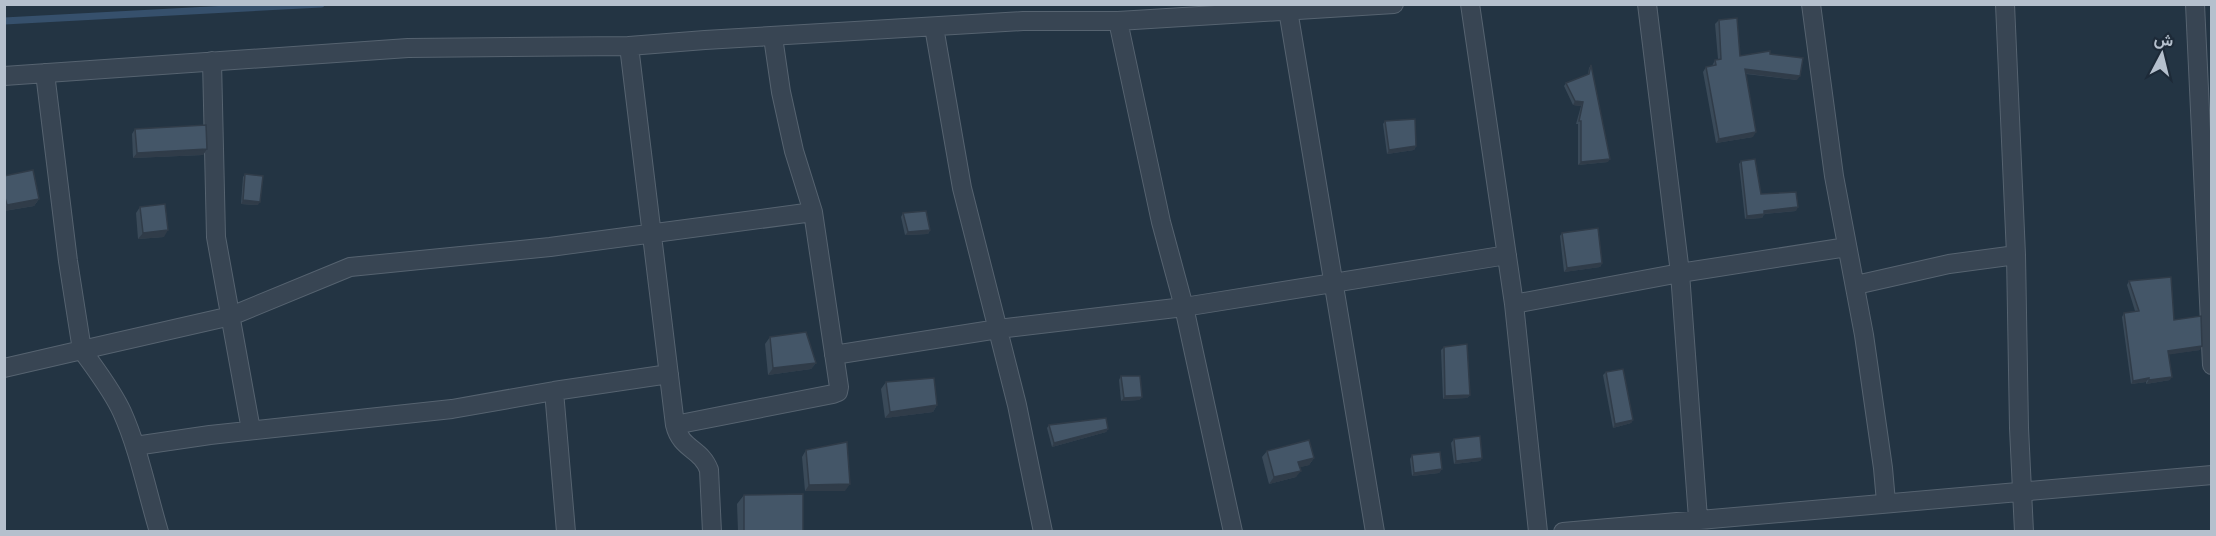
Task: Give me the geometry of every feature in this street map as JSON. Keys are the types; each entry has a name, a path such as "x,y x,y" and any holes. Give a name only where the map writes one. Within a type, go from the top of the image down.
{"street":[{"path":"4,76 408,48 629,46 1023,21 1118,21 1394,4"},
{"path":"1470,4 1514,304 1538,531"},
{"path":"1647,4 1680,273 1699,526"},
{"path":"1811,4 1823,102 1847,247 1856,285 1882,457 1886,502"},
{"path":"2005,4 2016,255 2024,531"},
{"path":"2195,4 2207,168 2211,365"},
{"path":"1288,10 1376,531"},
{"path":"1118,21 1161,222 1184,307 1233,531"},
{"path":"934,27 962,188 1030,462 1043,531"},
{"path":"675,425 838,392 828,302 813,212 794,151 772,37"},
{"path":"629,46 675,425 682,442 705,461 709,470 712,531"},
{"path":"212,61 215,229 251,430"},
{"path":"45,72 68,261 82,350 122,412 135,446 159,531"},
{"path":"4,368 231,316 350,267 550,247 813,212"},
{"path":"1514,304 1680,273 1847,247"},
{"path":"834,355 998,329 1184,307 1507,255"},
{"path":"1856,285 1949,264 2016,255"},
{"path":"135,446 251,430 452,409 669,374"},
{"path":"554,391 566,531"},
{"path":"1563,531 1699,526 1886,502 2211,475"}],"building":[{"path":"1737,18 1740,56 1770,51 1770,54 1803,58 1800,76 1745,69 1756,132 1719,139 1706,67 1716,65 1715,60 1721,59 1719,20"},
{"path":"1591,65 1610,159 1581,162 1581,121 1579,121 1583,102 1575,101 1566,83 1589,74"},
{"path":"1415,119 1416,146 1389,150 1385,121"},
{"path":"206,125 207,149 137,153 135,129"},
{"path":"1755,159 1761,194 1796,192 1798,207 1764,211 1764,214 1747,216 1741,161"},
{"path":"33,170 39,199 7,205 4,194 4,176"},
{"path":"245,174 263,176 260,202 243,200"},
{"path":"165,204 168,230 143,233 140,207"},
{"path":"926,211 930,230 908,232 903,213"},
{"path":"1598,228 1602,263 1567,268 1562,233"},
{"path":"2171,277 2174,320 2201,316 2202,346 2168,351 2172,377 2133,381 2124,313 2139,311 2129,281"},
{"path":"806,332 816,363 773,368 770,337"},
{"path":"1467,344 1470,395 1445,396 1444,347"},
{"path":"1623,369 1633,420 1615,424 1606,372"},
{"path":"1121,376 1140,376 1142,397 1124,398"},
{"path":"934,378 937,405 890,412 886,382"},
{"path":"1106,418 1108,429 1054,443 1049,425"},
{"path":"1480,436 1482,458 1456,461 1454,439"},
{"path":"1309,440 1314,458 1298,462 1301,471 1274,477 1267,451"},
{"path":"847,442 850,484 809,485 806,450"},
{"path":"1440,452 1442,469 1414,473 1412,455"},
{"path":"803,494 803,531 744,531 744,495"}],"waterway":[{"path":"4,21 321,4"}]}
